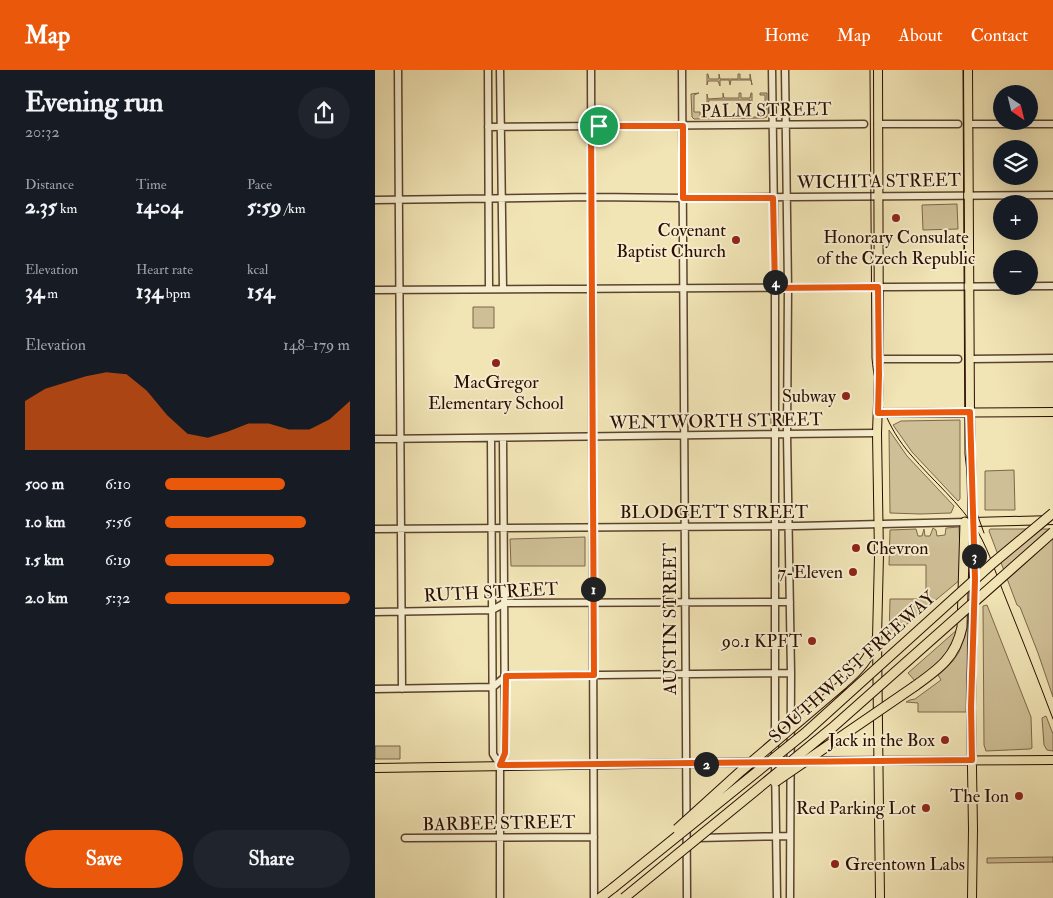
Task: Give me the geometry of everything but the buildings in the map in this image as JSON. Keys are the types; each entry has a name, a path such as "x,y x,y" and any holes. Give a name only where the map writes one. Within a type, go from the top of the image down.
{"highway":[{"name":"SOUTHWEST FREEWAY","path":"600,898 805,733 993,563 1053,513"},
{"path":"715,824 915,686 943,665 950,657 960,638 962,627 969,522"},
{"name":"SOUTHWEST FREEWAY","path":"624,898 831,728 1053,532"},
{"path":"613,888 741,771 860,669 869,657 877,638"}],"main road":[{"path":"877,70 879,359 877,638 880,898"},
{"path":"968,70 970,412 973,505 969,522 975,588 971,707 972,898"},
{"path":"878,413 1053,412"},
{"name":"BLODGETT STREET","path":"969,522 1053,520"},
{"path":"375,768 500,765 1053,760"}],"street":[{"path":"398,70 402,689"},
{"path":"488,70 489,290"},
{"path":"500,70 503,289"},
{"path":"591,70 594,898"},
{"name":"AUSTIN STREET","path":"682,70 687,898"},
{"path":"771,70 775,288 774,526 777,898"},
{"path":"785,70 788,288 787,434 791,673 790,898"},
{"name":"PALM STREET","path":"488,127 864,124"},
{"path":"878,124 958,124"},
{"path":"968,124 1053,124"},
{"name":"WICHITA STREET","path":"375,200 592,197 1053,196"},
{"path":"375,290 1053,286"},
{"path":"970,359 1053,358"},
{"path":"879,359 958,359"},
{"name":"WENTWORTH STREET","path":"375,439 877,433"},
{"path":"491,438 493,754 500,765"},
{"path":"500,898 500,765 505,753 506,676 503,438"},
{"name":"BLODGETT STREET","path":"375,529 878,525 969,522"},
{"name":"RUTH STREET","path":"375,612 492,610 505,603 790,602"},
{"path":"375,689 493,687 506,676 791,673"},
{"path":"686,838 791,836"},
{"name":"BARBEE STREET","path":"405,838 594,837"}],"shaded area":[{"path":"707,74 709,79 719,79 719,74 720,79 738,79 738,74 740,74 740,79 750,79 750,74 752,85 751,80 731,80 730,85 729,80 720,80 720,86 718,81 708,81 707,85"},
{"path":"699,93 694,95 694,112 700,112 700,117 760,117 760,112 765,112 765,95 760,95 760,93 767,93 767,117 694,119 692,117 691,94"},
{"path":"723,93 724,98 739,98 739,93 741,93 741,98 750,98 752,93 752,105 750,100 709,100 707,104 707,94 708,99 723,98"},
{"path":"957,204 958,229 923,230 922,205"},
{"path":"473,307 494,307 494,328 473,328"},
{"path":"960,420 960,499 958,501 912,452 893,425 901,421"},
{"path":"889,430 907,456 954,506 951,513 890,513"},
{"path":"1014,470 1015,510 985,510 985,471"},
{"path":"959,527 961,579 889,639 890,599 926,599 926,565 889,565 890,530 916,529 918,536 922,536 924,529 925,536 930,536 933,528 936,530 937,536 945,535 946,528"},
{"path":"990,529 1053,529 1053,697 1038,653 1020,607 1017,605 989,531"},
{"path":"585,537 585,566 511,566 510,539"},
{"path":"987,605 1031,717 1032,748 1030,749 986,751 984,745 983,606"},
{"path":"968,620 966,712 918,712 918,703 906,702 915,699 941,680 938,675 953,661 959,652"},
{"path":"958,629 948,656 916,682 908,673"},
{"path":"1046,716 1053,734 1053,751 1047,750 1044,745 1042,718"},
{"path":"375,746 400,746 400,759 375,759"},
{"path":"1053,857 1053,862 987,863 987,858"}],"tram line":[{"path":"870,70 872,358 879,397 889,422 903,445 919,465 963,511 978,532 990,557 1053,719"},
{"path":"963,70 965,454 969,491 984,533"}],"place":[{"name":"Honorary Consulate of the Czech Republic","path":"896,218"},
{"name":"Covenant Baptist Church","path":"736,240"},
{"name":"MacGregor Elementary School","path":"496,363"},
{"name":"Subway","path":"846,396"},
{"name":"Chevron","path":"856,548"},
{"name":"7-Eleven","path":"853,572"},
{"name":"90.1 KPFT","path":"812,641"},
{"name":"Jack in the Box","path":"945,740"},
{"name":"The Ion","path":"1019,796"},
{"name":"Red Parking Lot","path":"926,808"},
{"name":"Greentown Labs","path":"835,864"}],"route":[{"path":"591,126 599,126 683,126 683,198 773,198 775,288 878,287 878,413 970,412 975,579 971,707 972,760 824,761 739,764 500,765 505,753 506,676 594,675 591,126"}]}
